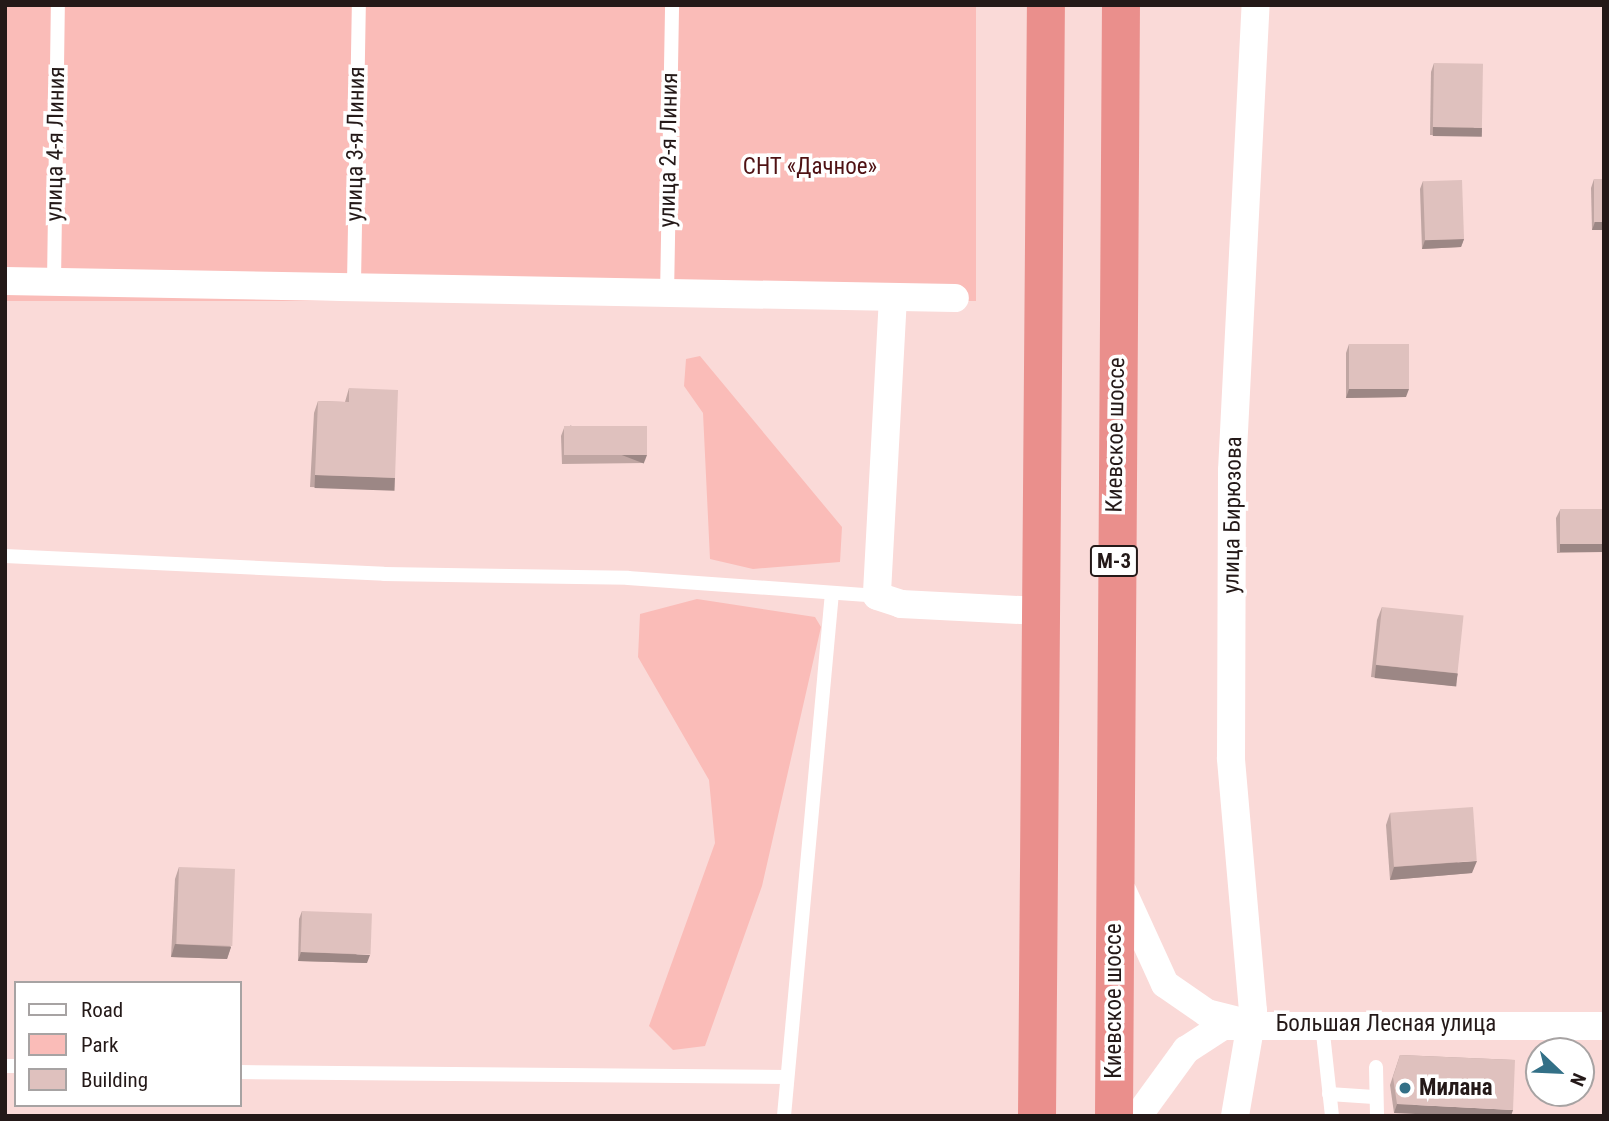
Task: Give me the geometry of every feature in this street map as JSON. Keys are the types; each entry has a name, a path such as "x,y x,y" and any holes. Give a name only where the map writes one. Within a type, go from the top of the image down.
{"highway":[{"path":"1037,1116 1038,611 1046,5"},
{"name":"Киевское шоссе","path":"1114,1116 1111,821 1121,5"}],"street":[{"name":"улица Бирюзова","path":"1235,1116 1252,1024 1231,758 1231,512 1256,5"},
{"path":"5,281 354,283 667,296 955,298"},
{"path":"893,298 877,596 901,604 1038,611"},
{"name":"Большая Лесная улица","path":"1111,821 1122,890 1152,966 1190,1003 1252,1024"},
{"name":"Большая Лесная улица","path":"1138,1116 1186,1050 1223,1026 1321,1022 1604,1026"}],"lane":[{"name":"улица 4-я Линия","path":"54,282 58,5"},
{"name":"улица 3-я Линия","path":"354,283 359,5"},
{"name":"улица 2-я Линия","path":"667,296 672,5"},
{"path":"5,556 384,574 628,578 877,596"},
{"path":"784,1116 832,593"},
{"path":"1321,1022 1332,1116"},
{"path":"1376,1067 1374,1097 1377,1116"},
{"path":"242,1072 787,1077"},
{"path":"1329,1094 1374,1097"}],"green space":[{"name":"СНТ «Дачное»","path":"5,5 976,5 976,301 5,301"},
{"path":"700,356 842,527 840,562 753,569 710,559 703,413 684,386 686,359"},
{"path":"697,599 815,617 821,627 762,886 705,1046 673,1050 649,1026 715,843 709,780 638,657 640,614"}],"building":[{"path":"1434,63 1483,64 1482,128 1433,127"},
{"path":"1594,179 1604,179 1604,222 1594,222"},
{"path":"1462,180 1464,239 1425,240 1423,181"},
{"path":"1349,344 1409,344 1409,389 1349,389"},
{"path":"349,388 398,390 395,478 315,475 318,401 349,402"},
{"path":"564,426 647,426 647,455 564,455"},
{"path":"1560,509 1604,509 1604,544 1560,544"},
{"path":"1382,607 1464,616 1457,673 1376,665"},
{"path":"1473,807 1477,861 1394,867 1390,813"},
{"path":"179,867 235,869 232,946 176,944"},
{"path":"302,911 372,913 371,954 301,952"},
{"path":"1400,1055 1515,1060 1513,1110 1397,1104 1393,1077"}],"place":[{"name":"Милана","path":"1405,1088"}]}
